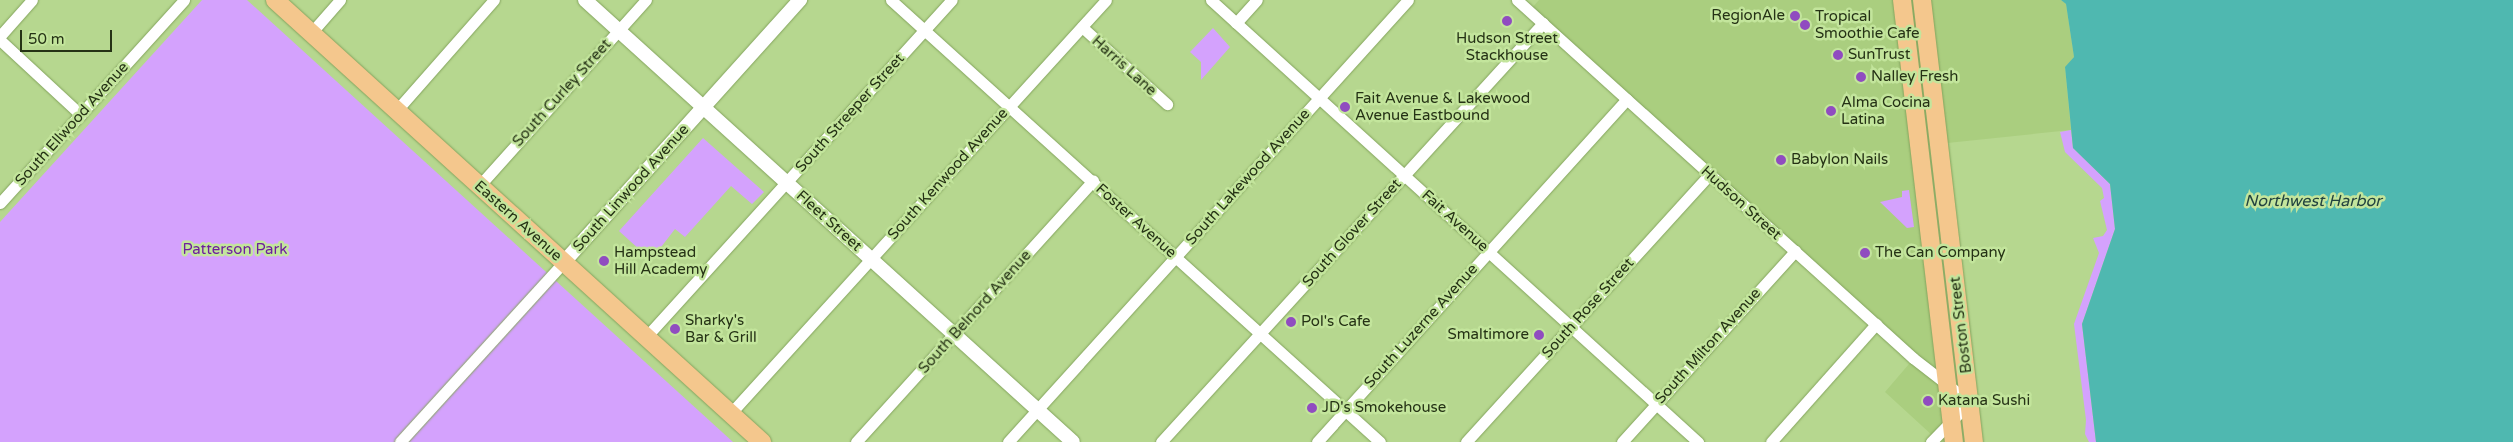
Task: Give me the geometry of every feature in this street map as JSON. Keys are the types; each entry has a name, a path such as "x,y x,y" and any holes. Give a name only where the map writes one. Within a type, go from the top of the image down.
{"main road":[{"name":"Eastern Avenue","path":"274,0 762,442"},
{"name":"Boston Street","path":"1902,0 1954,442"},
{"name":"Boston Street","path":"1922,0 1974,442"}],"street":[{"path":"0,36 32,0"},
{"name":"South Ellwood Avenue","path":"0,204 184,0"},
{"path":"311,33 340,0"},
{"path":"396,111 494,0"},
{"name":"Fleet Street","path":"585,0 1073,442"},
{"name":"South Curley Street","path":"479,186 646,0"},
{"name":"South Linwood Avenue","path":"400,442 800,0"},
{"name":"Foster Avenue","path":"891,0 1380,442"},
{"name":"South Streeper Street","path":"646,337 952,0"},
{"name":"South Kenwood Avenue","path":"730,414 1106,0"},
{"name":"Fait Avenue","path":"1211,0 1698,442"},
{"path":"1236,23 1257,0"},
{"name":"South Lakewood Avenue","path":"1008,442 1408,0"},
{"name":"Hudson Street","path":"1517,0 1625,101 1710,174 1876,324 1947,386 1970,402"},
{"name":"South Glover Street","path":"1160,442 1261,334 1542,23"},
{"name":"Harris Lane","path":"1082,27 1167,104"},
{"path":"0,40 81,115"},
{"name":"South Luzerne Avenue","path":"1316,442 1625,101"},
{"name":"South Rose Street","path":"1466,442 1710,174"},
{"name":"South Belnord Avenue","path":"856,442 1093,181"},
{"name":"South Milton Avenue","path":"1622,442 1794,251"},
{"path":"1771,442 1876,324"},
{"path":"1931,442 1970,402"}],"shaded area":[{"path":"1539,0 2061,0 2066,4 2074,57 2065,68 2071,130 1928,145 1962,442 1927,442 1933,436 1885,392 1915,357 1532,8"}],"green space":[{"name":"Patterson Park","path":"202,0 247,0 733,442 0,442 0,222"},
{"path":"1213,28 1230,47 1201,80 1201,62 1190,52"},
{"path":"2071,130 2073,148 2110,184 2115,229 2082,324 2096,442 2089,442 2085,434 2086,420 2074,324 2099,253 2093,238 2103,236 2107,230 2100,201 2104,198 2102,188 2065,152 2060,132"},
{"path":"703,138 764,192 752,204 731,186 685,237 675,229 651,260 619,231"},
{"path":"1909,190 1914,227 1907,228 1880,202 1902,197 1902,191"}],"water":[{"name":"Northwest Harbor","path":"2061,0 2513,0 2513,442 2096,442 2082,324 2115,229 2110,184 2073,148 2065,67 2074,57 2066,4"}],"place":[{"name":"RegionAle","path":"1795,16"},
{"name":"Hudson Street Stackhouse","path":"1507,21"},
{"name":"Tropical Smoothie Cafe","path":"1805,25"},
{"name":"SunTrust","path":"1838,55"},
{"name":"Nalley Fresh","path":"1861,77"},
{"name":"Fait Avenue & Lakewood Avenue Eastbound","path":"1345,107"},
{"name":"Alma Cocina Latina","path":"1831,111"},
{"name":"Babylon Nails","path":"1781,160"},
{"name":"The Can Company","path":"1865,253"},
{"name":"Hampstead Hill Academy","path":"604,261"},
{"name":"Pol's Cafe","path":"1291,322"},
{"name":"Sharky's Bar & Grill","path":"675,329"},
{"name":"Smaltimore","path":"1539,335"},
{"name":"Katana Sushi","path":"1928,401"},
{"name":"JD's Smokehouse","path":"1312,408"}]}
